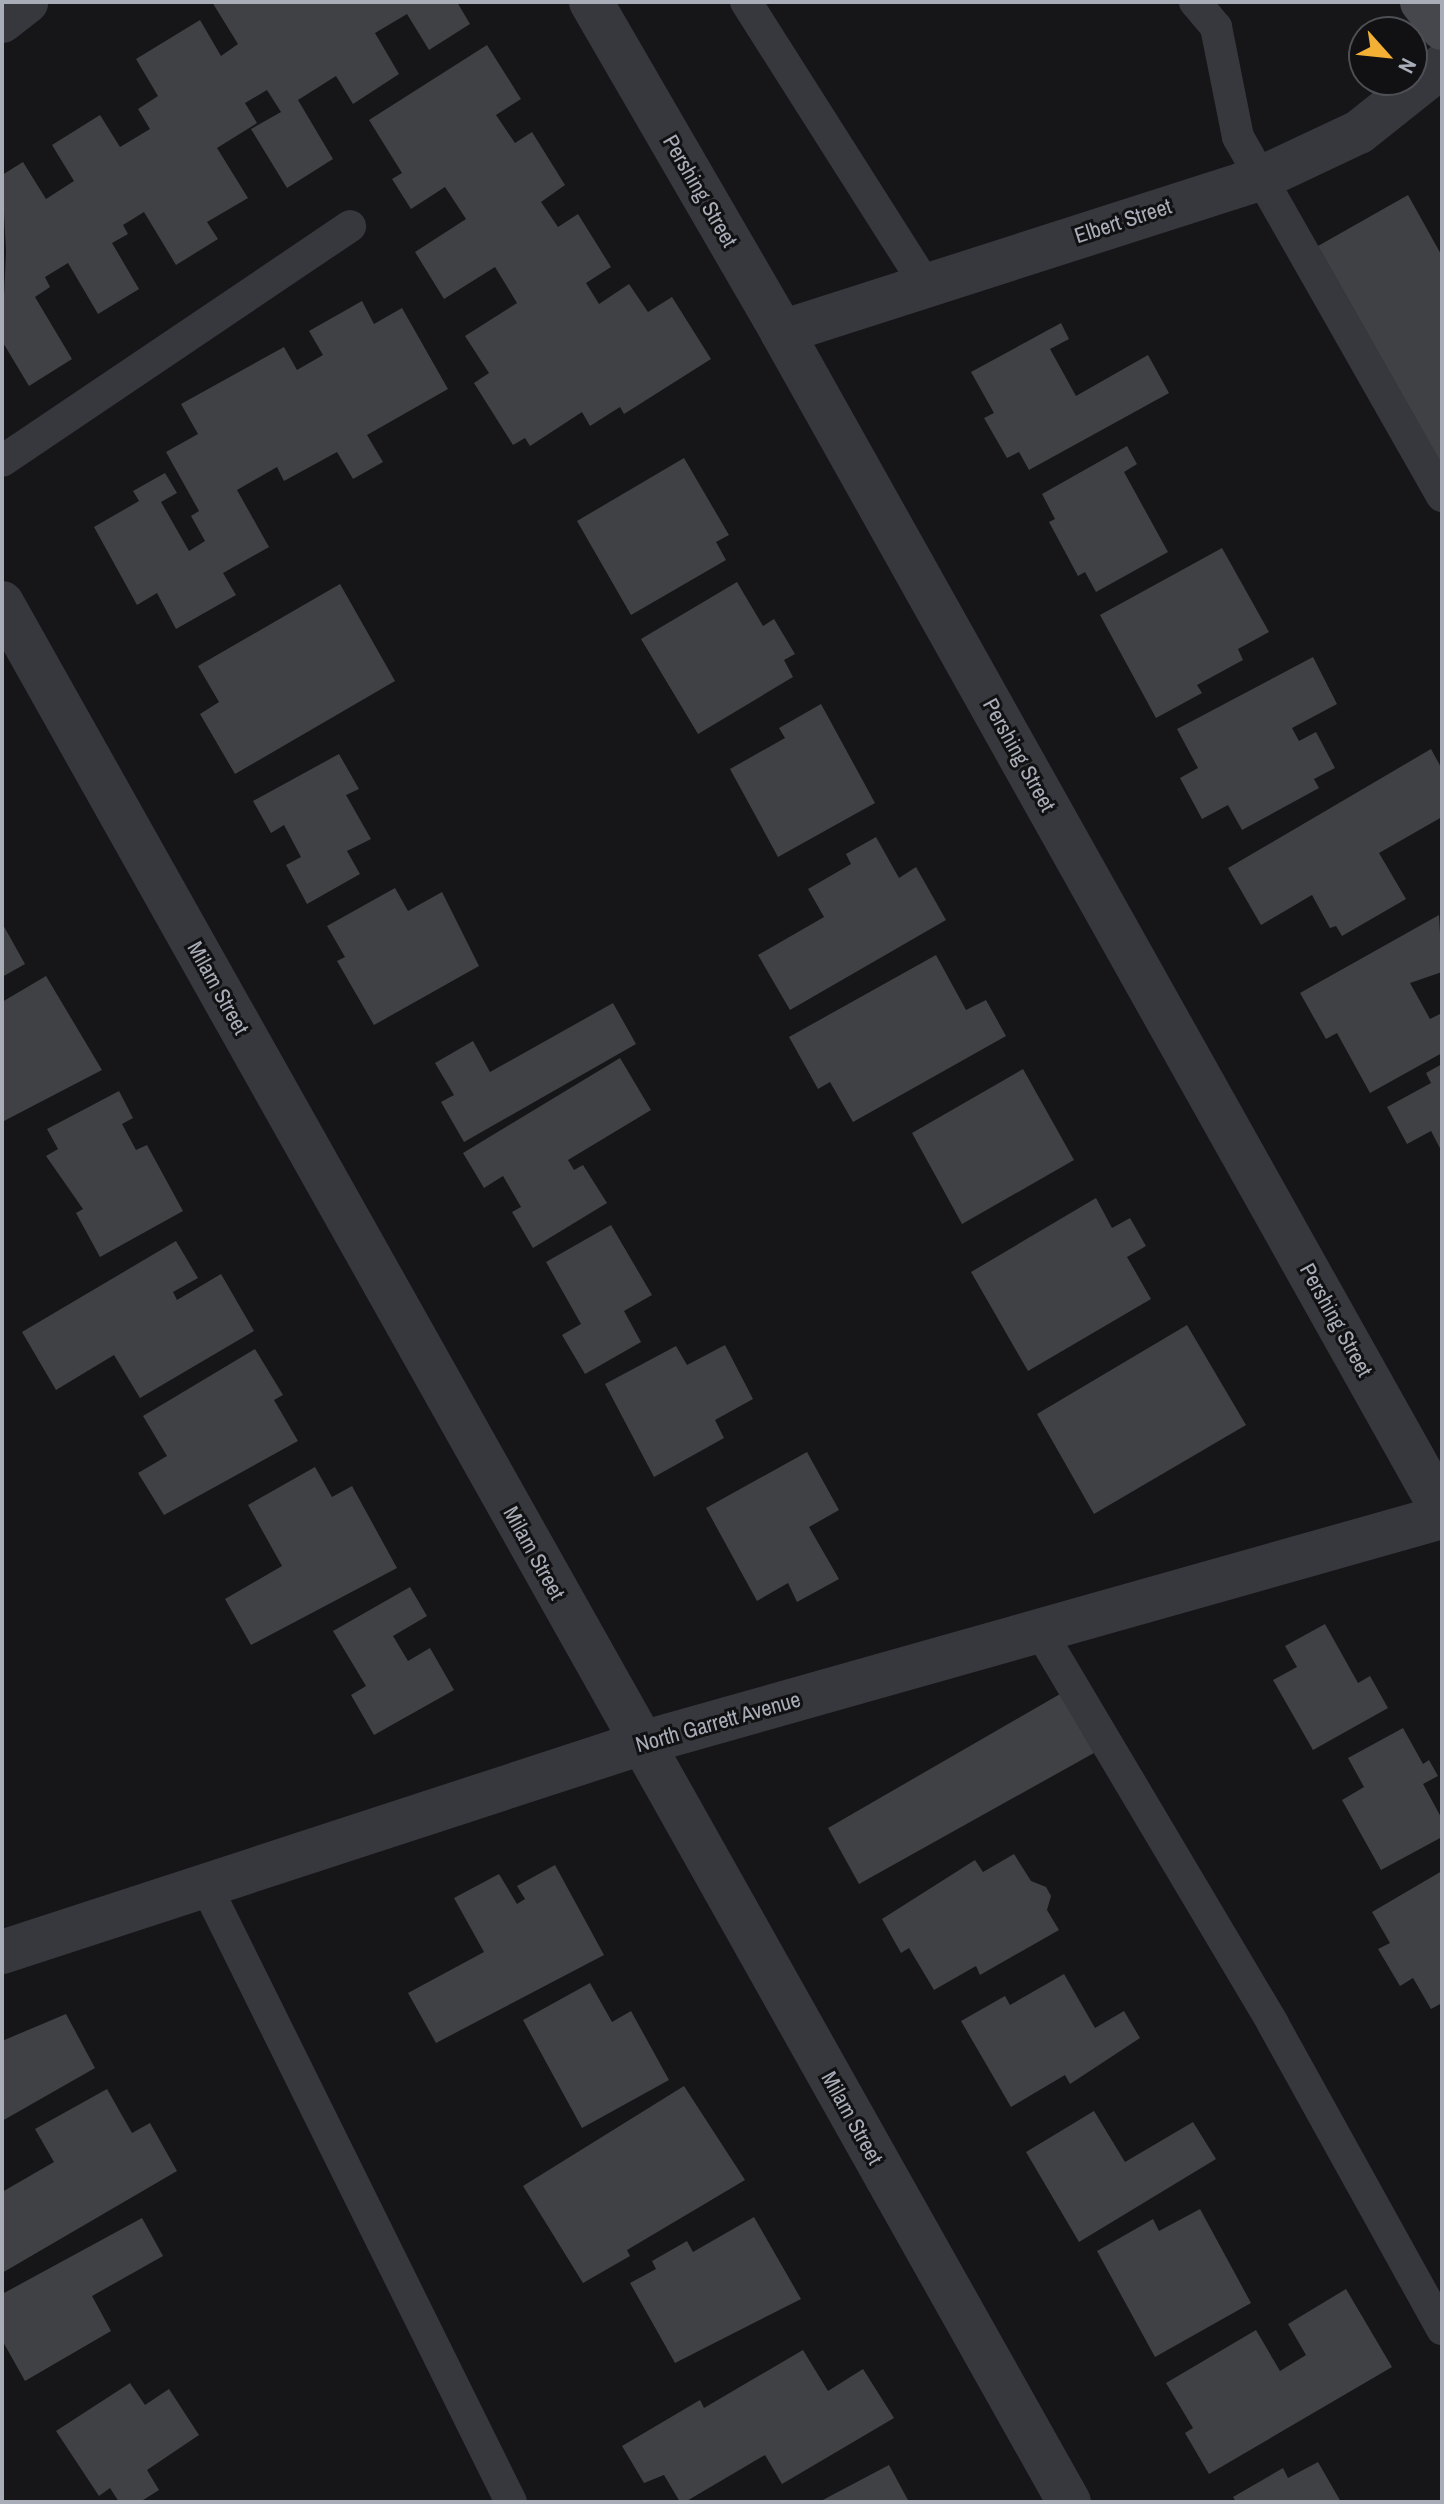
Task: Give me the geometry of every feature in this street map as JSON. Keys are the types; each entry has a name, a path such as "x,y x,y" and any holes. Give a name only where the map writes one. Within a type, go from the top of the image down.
{"main road":[{"path":"1422,2 1442,28"}],"street":[{"path":"2,21 26,2"},
{"name":"Pershing Street","path":"591,2 782,332 1442,1510"},
{"name":"Elbert Street","path":"782,332 1259,179 1359,132 1442,66"},
{"name":"Milam Street","path":"2,603 1069,2502"},
{"name":"North Garrett Avenue","path":"2,1952 642,1743 1442,1517"}],"lane":[{"path":"746,2 925,284"},
{"path":"1195,2 1216,27 1238,137 1259,179 1442,496"},
{"path":"2,461 350,226"},
{"path":"1040,1631 1265,2011 1442,2329"},
{"path":"206,1886 511,2502"}],"building":[{"path":"212,2 457,2 470,24 429,50 407,14 375,33 399,74 353,104 336,76 298,100 333,159 287,188 251,129 281,112 267,90 245,103 257,123 217,148 248,198 207,222 218,239 176,265 144,212 123,225 128,234 112,243 139,289 98,314 68,263 45,277 50,287 35,297 72,359 29,386 2,341 6,251 2,175 23,162 46,199 74,181 52,145 100,115 120,147 150,129 138,109 158,96 136,59 200,20 221,56 238,44"},
{"path":"487,45 521,99 496,115 515,143 532,132 565,185 541,202 558,227 578,214 611,267 586,283 599,304 629,284 648,312 672,297 711,359 624,414 620,407 590,426 582,412 530,446 525,438 513,445 474,383 489,373 465,336 517,303 495,267 444,299 415,252 466,219 445,187 411,209 392,179 402,173 369,120"},
{"path":"1408,195 1442,256 1442,465 1318,246"},
{"path":"362,301 374,324 402,308 448,389 367,435 383,462 353,479 337,452 284,481 277,467 237,490 269,547 223,573 236,595 176,629 157,593 137,605 94,527 139,501 133,491 165,473 177,493 161,502 189,551 205,541 191,516 199,511 166,452 198,434 181,404 284,347 297,370 323,355 309,331"},
{"path":"1061,323 1069,339 1050,349 1076,396 1148,355 1169,393 1029,470 1019,452 1007,458 984,418 994,413 971,372"},
{"path":"1127,446 1137,464 1124,472 1168,552 1096,592 1085,572 1078,576 1049,522 1055,519 1042,494"},
{"path":"684,458 729,535 716,542 726,560 631,615 577,521"},
{"path":"1222,548 1269,632 1238,649 1243,660 1197,685 1202,693 1156,718 1100,615"},
{"path":"737,582 763,626 774,619 795,654 784,660 793,677 698,734 641,639"},
{"path":"340,584 395,681 235,774 200,714 219,702 198,666"},
{"path":"1313,657 1337,704 1292,728 1299,741 1316,732 1335,768 1314,779 1319,788 1242,830 1228,805 1202,819 1180,778 1198,768 1177,729"},
{"path":"821,704 875,803 778,857 730,769 785,738 779,728"},
{"path":"1431,749 1442,769 1442,817 1379,853 1406,899 1342,936 1336,926 1330,928 1312,895 1261,925 1228,868"},
{"path":"339,754 359,789 346,795 371,839 347,851 360,874 307,904 286,865 301,857 284,825 271,833 253,801"},
{"path":"876,837 899,878 916,867 946,920 790,1010 758,955 824,917 808,889 851,864 846,854"},
{"path":"395,888 408,911 442,892 479,966 374,1025 337,961 345,957 327,926"},
{"path":"1439,915 1442,972 1410,983 1430,1019 1442,1013 1442,1053 1370,1093 1337,1033 1326,1039 1300,993"},
{"path":"2,923 25,964 2,977"},
{"path":"936,955 966,1010 986,1000 1006,1036 853,1122 830,1082 818,1089 789,1037"},
{"path":"46,976 102,1070 2,1122 2,1002"},
{"path":"613,1003 636,1044 464,1142 441,1102 454,1095 435,1063 473,1041 490,1072"},
{"path":"620,1058 651,1110 568,1160 574,1170 583,1165 607,1203 533,1248 512,1212 521,1207 503,1176 484,1188 463,1153"},
{"path":"1442,1064 1442,1152 1431,1131 1407,1144 1387,1107 1431,1083 1426,1073"},
{"path":"1023,1069 1074,1160 962,1224 912,1133"},
{"path":"119,1091 133,1118 122,1124 136,1150 147,1145 183,1211 100,1257 76,1213 83,1209 46,1156 58,1149 47,1129"},
{"path":"1096,1198 1112,1228 1130,1218 1146,1246 1127,1257 1151,1299 1028,1371 971,1272"},
{"path":"611,1225 652,1295 624,1311 641,1342 585,1374 562,1335 581,1324 546,1262"},
{"path":"176,1241 198,1278 173,1292 177,1300 221,1274 254,1331 140,1398 114,1355 56,1390 22,1332"},
{"path":"1187,1325 1246,1425 1094,1514 1037,1414"},
{"path":"725,1345 753,1399 715,1420 724,1438 654,1477 605,1384 676,1346 687,1365"},
{"path":"255,1349 283,1395 274,1400 298,1441 164,1515 138,1473 167,1456 143,1416"},
{"path":"807,1452 839,1510 809,1527 839,1579 797,1602 788,1583 757,1601 706,1508"},
{"path":"315,1467 332,1497 352,1486 397,1568 251,1645 225,1599 282,1566 248,1505"},
{"path":"410,1587 427,1616 393,1636 408,1661 430,1648 454,1690 374,1735 351,1695 366,1686 333,1631"},
{"path":"1325,1624 1358,1683 1370,1676 1388,1708 1313,1750 1273,1680 1297,1667 1285,1646"},
{"path":"1060,1694 1094,1753 859,1884 828,1828"},
{"path":"1403,1728 1423,1764 1429,1760 1438,1776 1423,1784 1442,1819 1442,1837 1381,1870 1342,1800 1364,1787 1348,1758"},
{"path":"1014,1854 1031,1881 1046,1887 1051,1896 1047,1910 1059,1930 980,1975 976,1966 934,1990 909,1948 901,1953 882,1919 975,1860 983,1872"},
{"path":"555,1865 604,1955 436,2043 408,1993 484,1952 454,1898 499,1874 517,1904 525,1899 517,1886"},
{"path":"1442,1871 1442,2003 1431,2009 1413,1978 1400,1986 1378,1949 1390,1943 1372,1912"},
{"path":"1064,1974 1095,2028 1124,2011 1140,2038 1070,2084 1065,2075 1011,2107 961,2021 1005,1996 1010,2005"},
{"path":"590,1983 612,2022 631,2011 669,2080 582,2128 523,2020"},
{"path":"66,2014 95,2068 2,2121 2,2041"},
{"path":"684,2086 745,2180 627,2250 630,2256 583,2283 523,2186"},
{"path":"107,2089 132,2133 150,2123 177,2171 2,2273 2,2192 54,2162 35,2129"},
{"path":"1094,2111 1125,2162 1193,2122 1216,2159 1079,2242 1026,2152"},
{"path":"1200,2209 1251,2303 1155,2357 1097,2251 1153,2219 1159,2231"},
{"path":"754,2217 801,2299 675,2363 630,2283 656,2269 652,2261 687,2241 693,2252"},
{"path":"142,2218 163,2256 92,2296 111,2331 25,2381 2,2340 4,2293"},
{"path":"1346,2289 1392,2367 1209,2474 1185,2433 1193,2428 1166,2383 1256,2330 1280,2371 1306,2355 1288,2324"},
{"path":"803,2350 828,2391 863,2369 894,2418 782,2484 765,2455 685,2502 680,2502 664,2475 644,2483 622,2446 700,2400 704,2408"},
{"path":"130,2383 145,2405 169,2389 199,2435 147,2470 159,2490 140,2502 119,2502 110,2488 99,2496 56,2431"},
{"path":"1318,2462 1341,2502 1236,2502 1233,2497 1283,2468 1288,2478"},
{"path":"889,2465 909,2502 819,2502"}]}
